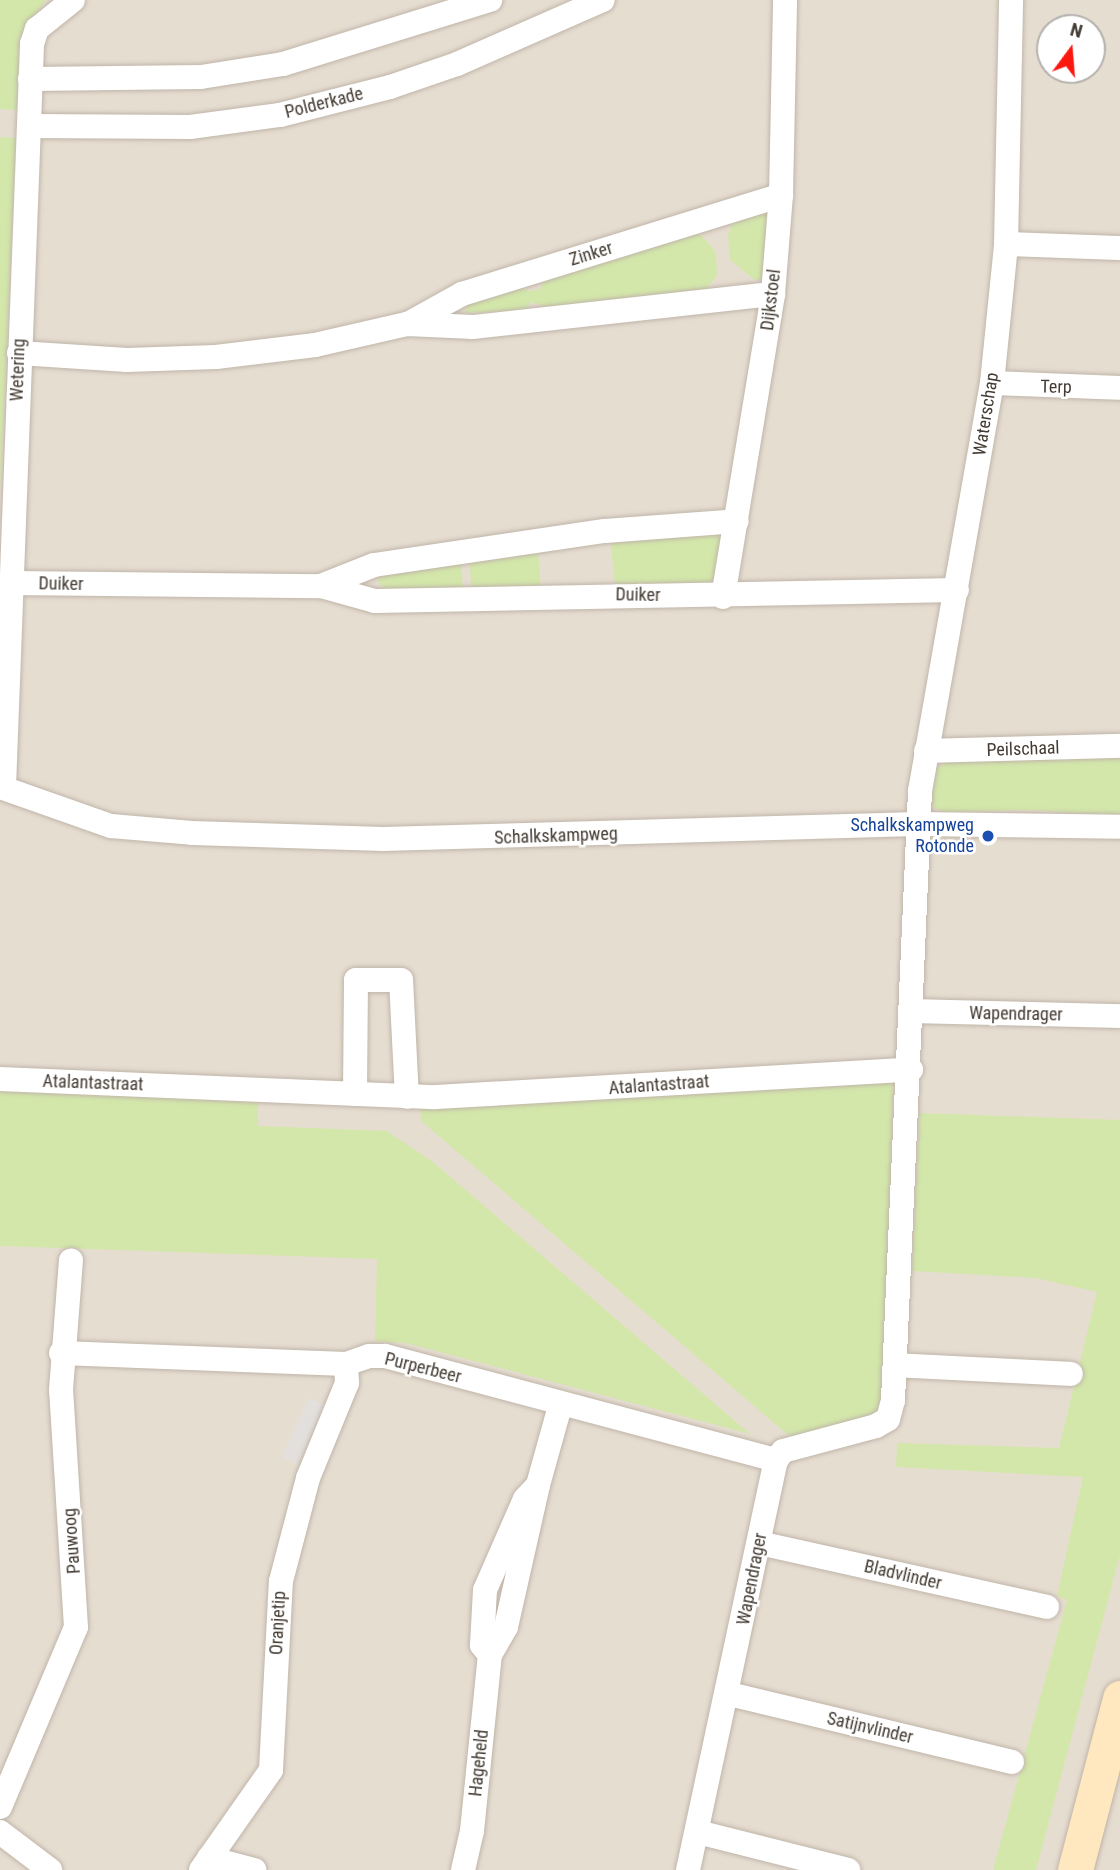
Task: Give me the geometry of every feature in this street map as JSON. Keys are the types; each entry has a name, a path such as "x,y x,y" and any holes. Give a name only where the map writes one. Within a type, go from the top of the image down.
{"main road":[{"path":"1075,1870 1120,1698"}],"street":[{"name":"Wetering","path":"2,787 30,79 37,29 72,0"},
{"path":"30,79 201,77 283,64 490,0"},
{"name":"Polderkade","path":"29,125 191,127 279,115 390,87 457,64 603,0"},
{"name":"Dijkstoel","path":"723,597 773,294 781,195 785,0"},
{"name":"Waterschap","path":"917,824 926,751 992,383 1006,244 1011,0"},
{"name":"Zinker","path":"407,324 462,293 781,195"},
{"path":"1006,244 1120,248"},
{"name":"Zinker","path":"19,354 127,360 216,357 315,345 407,324 473,327 773,294"},
{"name":"Terp","path":"992,383 1120,388"},
{"name":"Duiker","path":"321,586 374,565 605,531 737,521"},
{"name":"Duiker","path":"11,583 321,586 375,601 610,595 723,597 957,590"},
{"name":"Peilschaal","path":"926,751 1120,746"},
{"name":"Schalkskampweg","path":"2,787 111,826 192,833 506,837 917,824 1120,827"},
{"path":"776,1460 783,1451 888,1419 895,1365 911,1070 917,824"},
{"path":"355,1094 356,980 401,980 407,1097"},
{"name":"Wapendrager","path":"912,1011 1120,1016"},
{"name":"Atalantastraat","path":"0,1079 407,1097 911,1070"},
{"name":"Pauwoog","path":"0,1807 76,1627 61,1353 71,1260"},
{"name":"Purperbeer","path":"61,1353 346,1364 369,1356 385,1356 560,1406 776,1460"},
{"name":"Oranjetip","path":"205,1864 271,1769 281,1581 308,1478 347,1383 346,1364"},
{"path":"895,1365 1071,1374"},
{"name":"Hageheld","path":"463,1870 472,1831 490,1655 482,1645 485,1590 525,1499 538,1485 560,1406"},
{"name":"Wapendrager","path":"688,1870 729,1694 776,1460"},
{"name":"Bladvlinder","path":"760,1543 1047,1607"},
{"name":"Satijnvlinder","path":"729,1694 1012,1762"},
{"path":"0,1832 50,1870"},
{"path":"698,1832 848,1870"},
{"path":"205,1864 254,1870"}],"shaded area":[{"path":"0,0 1120,0 1120,1870 0,1870"},
{"path":"309,1398 324,1405 297,1464 282,1457"}],"green space":[{"path":"0,0 46,0 20,37 17,110 0,109"},
{"path":"0,137 16,138 0,491"},
{"path":"770,211 763,280 755,280 730,260 728,235 733,222"},
{"path":"690,232 702,236 716,252 717,276 705,290 552,309 531,302 526,310 465,313 468,303 521,287 528,291 540,289 544,279"},
{"path":"716,529 726,535 717,585 615,587 611,543"},
{"path":"538,553 541,589 471,589 470,561"},
{"path":"461,559 463,591 386,591 378,581 380,574"},
{"path":"1120,755 1120,816 1029,810 945,812 934,808 931,799 933,771 949,759"},
{"path":"893,1078 886,1393 879,1415 794,1440 421,1121 420,1105"},
{"path":"0,1089 258,1098 258,1126 387,1131 433,1162 750,1434 406,1343 375,1341 377,1259 0,1246"},
{"path":"920,1113 1120,1120 1120,1555 1036,1870 993,1870 1067,1600 1057,1596 1083,1477 896,1467 897,1443 1059,1448 1097,1292 1036,1278 912,1271"}],"place":[{"name":"Schalkskampweg Rotonde","path":"988,836"}]}
